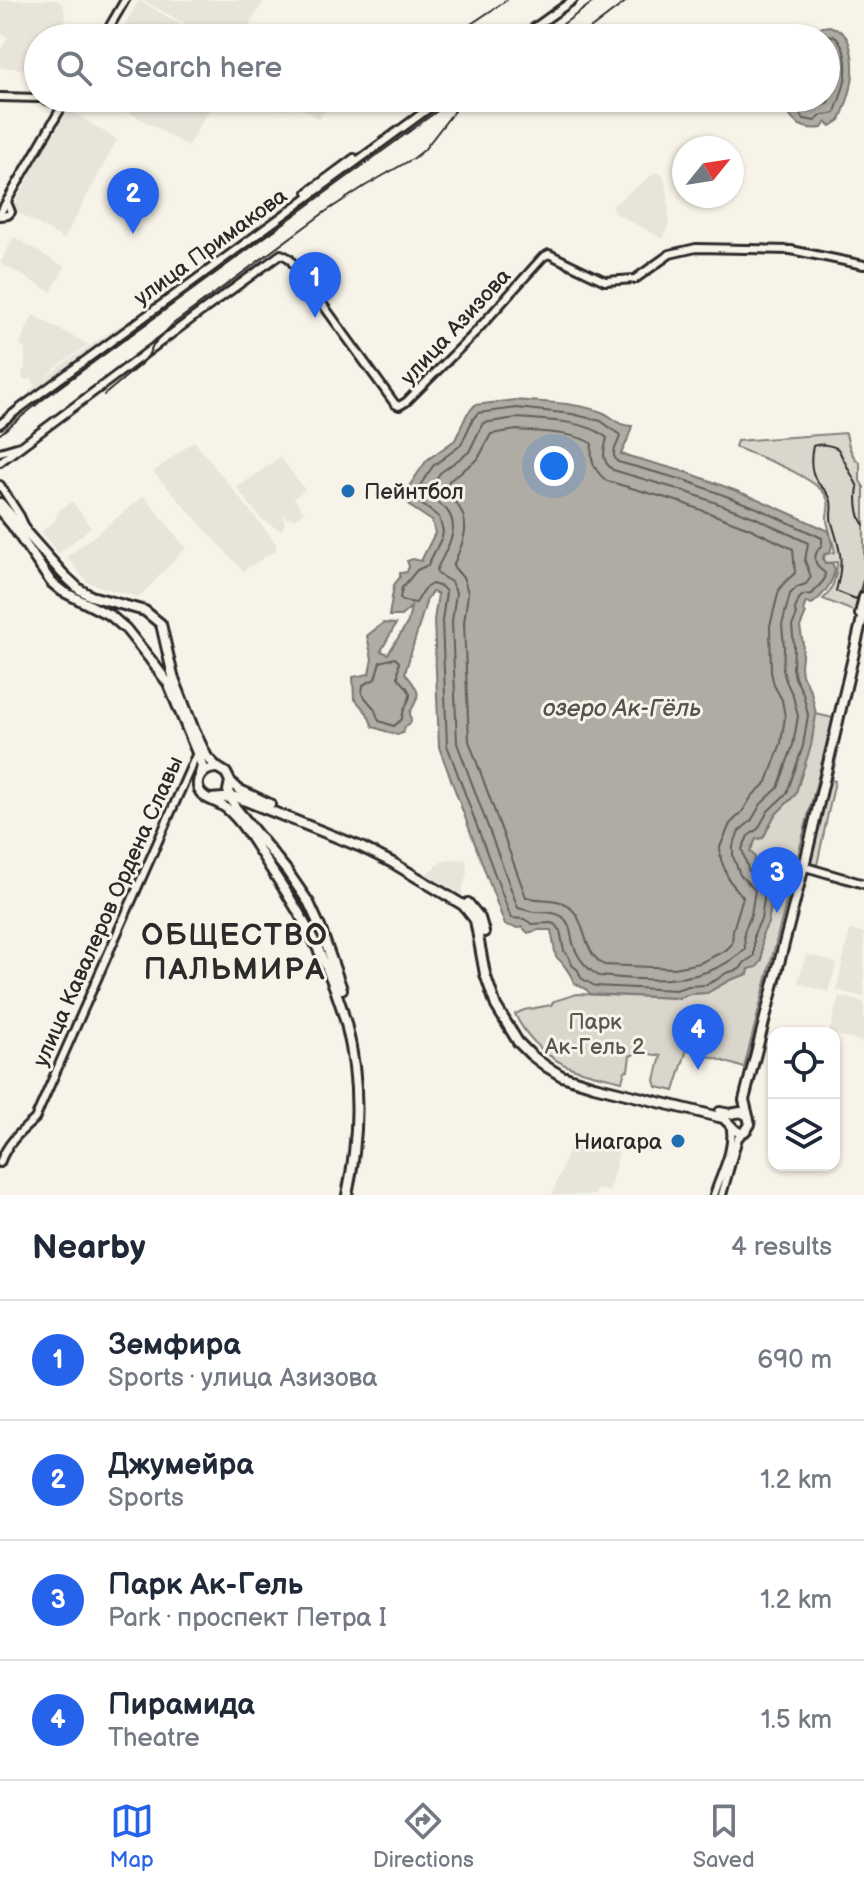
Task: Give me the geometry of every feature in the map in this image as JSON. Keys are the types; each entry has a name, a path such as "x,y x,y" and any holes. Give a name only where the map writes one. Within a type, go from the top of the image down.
{"main road":[{"path":"111,24 125,0"},
{"path":"542,24 575,0"},
{"path":"0,97 24,98"},
{"path":"4,210 59,112"},
{"name":"улица Примакова","path":"0,422 29,397 421,112"},
{"name":"улица Азизова","path":"0,462 281,251 291,256 389,390 402,403 549,251 605,280 636,277 672,251 696,246 792,248 864,264"},
{"name":"улица Азизова","path":"0,452 21,447"},
{"path":"0,485 27,532 79,589 91,596 138,608 161,624 173,676 207,757 226,773 229,790 250,825 309,903 346,1000 357,1050 361,1103 359,1156 350,1195"},
{"path":"0,503 18,518"},
{"path":"0,511 51,582 62,591 99,608 126,629"},
{"path":"51,582 61,582 63,574"},
{"path":"728,1117 741,1099 802,866 864,597"},
{"path":"138,608 129,612 123,623 168,683 202,766 200,791 231,813 298,908 321,952 341,1002 356,1080 355,1149 350,1195"},
{"path":"722,1195 738,1138 750,1124 744,1100 864,610"},
{"path":"150,659 163,656 167,648"},
{"path":"853,655 864,658"},
{"name":"улица Кавалеров Ордена Славы","path":"0,1163 4,1150 35,1119 197,753"},
{"path":"199,778 206,770 218,768"},
{"path":"229,790 236,797 342,836 463,905 475,920 482,937 495,988 513,1028 533,1050 563,1074 728,1117 741,1112 748,1116"},
{"path":"214,799 229,790 242,792 266,806"},
{"path":"250,825 249,812 253,807 266,806"},
{"path":"802,866 864,884"},
{"path":"728,1117 737,1132 746,1130"},
{"path":"714,1195 731,1143 728,1117"}],"shaded area":[{"path":"0,0 57,0 63,4 66,19 63,24 24,24 24,69 0,67 0,51 8,37 0,35"},
{"path":"139,0 180,24 125,24"},
{"path":"143,0 264,0 250,24 185,24"},
{"path":"65,112 73,112 117,140 64,239 17,212 14,205"},
{"path":"128,112 208,112 188,146"},
{"path":"308,112 324,112 319,120"},
{"path":"656,172 663,176 668,194 669,222 663,239 615,213 612,206"},
{"path":"14,237 65,267 51,292 0,263"},
{"path":"33,315 88,345 39,383 122,324 124,326 31,394 28,392 36,385 33,379 23,380 25,349 19,345"},
{"path":"194,441 276,543 276,550 243,571 153,472"},
{"path":"280,457 305,490 294,498 304,512 293,520 283,514 285,524 281,531 261,519 237,488"},
{"path":"144,496 186,548 139,597 87,582 67,557"},
{"path":"72,501 91,527 59,554 41,532"},
{"path":"466,860 467,873 461,895 426,874 441,862"},
{"path":"850,930 864,933 864,997 836,990"},
{"path":"806,954 837,963 828,992 798,983"},
{"path":"839,996 864,1002 864,1042 840,1036 840,1027 831,1027"},
{"path":"589,1136 609,1141 608,1148 619,1152 609,1192 597,1189 595,1195 552,1195 573,1138 583,1141"}],"green space":[{"path":"846,433 852,454 860,463 860,481 864,487 864,588 858,613 823,599 833,583 837,562 826,563 824,559 825,554 835,552 827,521 828,503 823,492 802,476 735,447 737,441"},
{"name":"Парк Ак-Гель 2","path":"816,714 833,718 744,1068 708,1056 705,1052 687,1049 674,1091 657,1087 655,1080 661,1056 639,1052 630,1056 622,1081 572,1068 542,1050 515,1014 551,1005 554,1001 577,994 678,998 706,993 748,974 749,969 760,963 762,936 772,904 773,889 768,876 756,867 750,851 756,839 763,838 774,816 795,795 812,739"},
{"path":"835,750 838,751 831,780 835,781 817,865 810,863 813,843"}],"water":[{"path":"840,31 850,44 853,72 840,120 831,126 826,122 822,128 807,128 791,118 788,112 840,112"},
{"name":"озеро Ак-Гёль","path":"516,400 572,405 604,413 632,426 621,454 689,473 829,531 832,545 830,553 824,554 823,559 825,563 832,563 834,574 820,597 812,604 806,602 803,611 806,613 800,627 802,675 811,691 816,714 811,746 795,795 774,816 763,838 756,839 750,851 755,857 756,868 770,879 773,892 768,923 762,935 762,960 757,967 749,969 748,974 707,993 678,998 590,994 574,983 556,957 551,930 528,933 522,927 505,925 439,747 434,620 438,594 432,592 427,599 405,673 418,695 410,712 411,722 403,733 397,735 373,727 367,713 354,698 353,677 369,674 372,659 367,636 383,623 396,624 381,651 388,654 408,622 411,607 401,616 389,616 394,585 400,573 407,572 407,561 421,561 435,533 432,521 411,507 406,498 407,489 427,460 455,440 467,414 475,405"}],"railway":[{"path":"471,24 507,0"},
{"path":"563,24 596,0"},
{"path":"596,24 628,0"},
{"path":"0,434 46,397 436,112"},
{"path":"104,395 147,358 153,345 173,324 325,212 414,158 453,112"},
{"path":"864,525 858,507 858,487 838,449 826,445 813,446 812,470 831,501 831,520 839,549 841,564 836,591 856,599 864,577"}],"place":[{"name":"Джумейра","path":"133,234"},
{"name":"Земфира","path":"315,318"},
{"name":"Пейнтбол","path":"348,491"},
{"name":"Парк Ак-Гель","path":"777,913"},
{"name":"Пирамида","path":"698,1070"},
{"name":"Ниагара","path":"678,1141"}],"district":[{"name":"ОБЩЕСТВО ПАЛЬМИРА","path":"235,952"}]}
